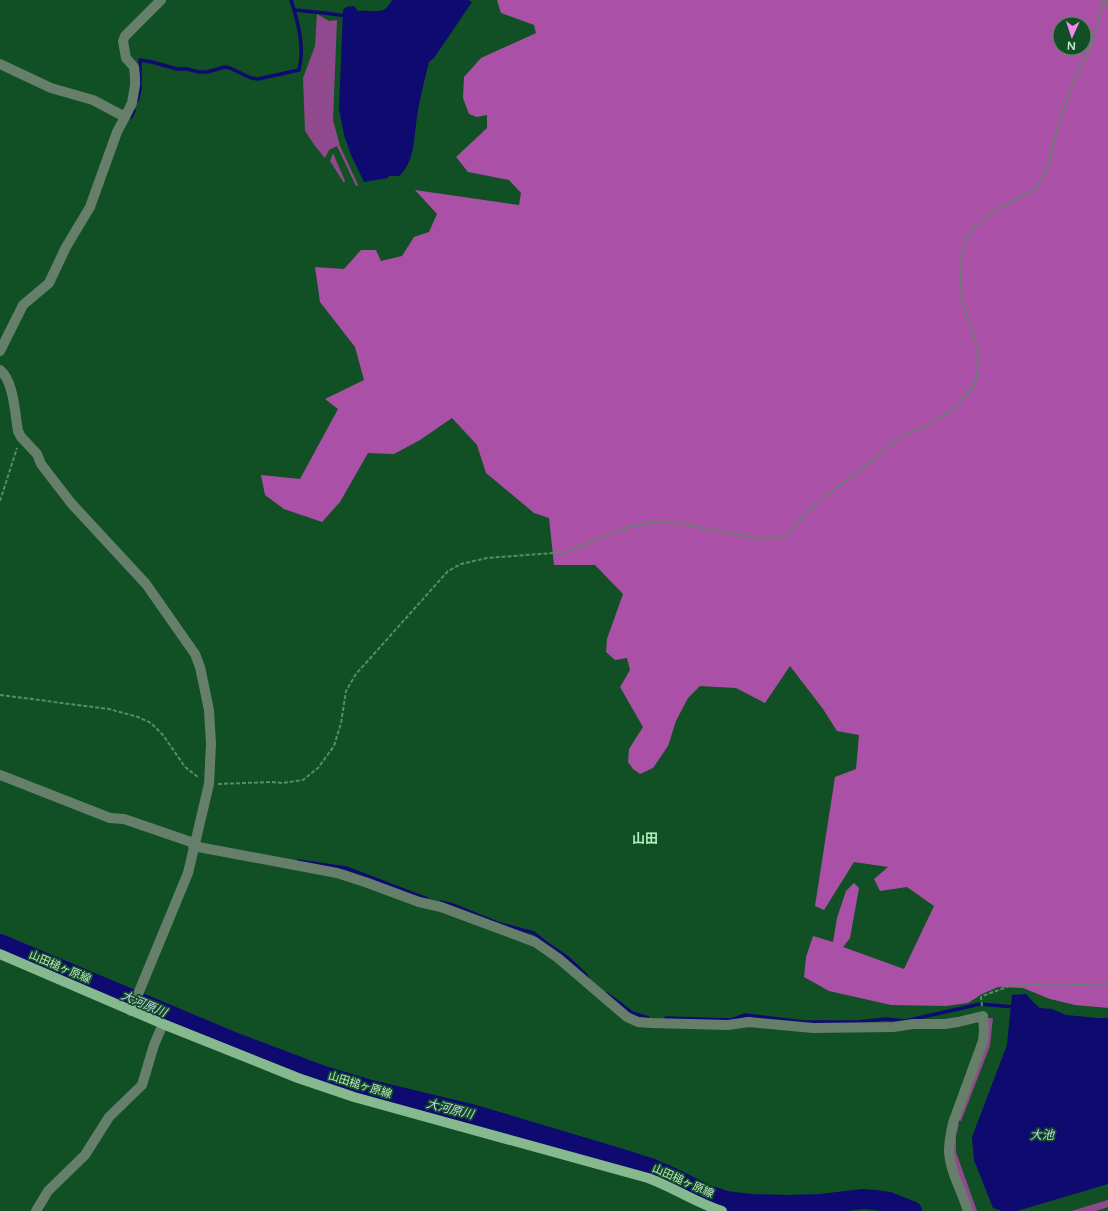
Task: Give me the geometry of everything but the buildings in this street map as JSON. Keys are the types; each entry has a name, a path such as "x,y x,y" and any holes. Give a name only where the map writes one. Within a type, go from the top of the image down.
{"main road":[{"name":"山田槌ヶ原線","path":"0,954 133,1004 163,1024 298,1078 354,1097 648,1178 720,1211"}],"street":[{"path":"0,351 23,305 49,283 66,247 90,207 117,132 132,103 135,86 134,67 126,58 123,41 129,31 161,0"},
{"path":"0,64 51,88 93,100 126,117"},
{"path":"0,370 4,372 11,390 18,432 21,437 37,454 41,464 71,503 146,584 195,654 200,667 209,710 211,744 209,784 188,873 133,1004"},
{"path":"0,775 110,818 124,819 194,845 337,873 419,902 441,907 524,937 535,942 558,958 627,1017 638,1022 728,1025 749,1022 813,1028 893,1027 913,1024 945,1024 983,1016 983,1041 953,1123 950,1136 949,1152 952,1166 968,1211"},
{"path":"36,1211 48,1191 85,1155 109,1117 142,1085 154,1045 163,1024"}],"path":[{"path":"1104,0 1108,8"},
{"path":"0,695 109,709 138,717 152,723 163,735 185,767 209,784 271,782 283,784 303,780 318,768 334,746 341,723 346,691 356,674 448,571 461,564 487,558 566,552 625,528 654,522 683,524 765,539 787,534 804,515 828,494 858,472 899,438 927,425 956,407 972,388 977,376 978,350 960,292 961,259 965,242 972,230 991,213 1037,188 1048,166 1058,126 1072,85 1092,44 1104,0"},
{"path":"0,501 21,437"},
{"path":"981,1001 981,997 989,993 1002,990 1011,985 1103,984 1108,982"}],"shaded area":[{"path":"497,0 1108,0 1108,1008 1075,1005 1050,999 1023,988 998,987 982,994 968,1003 946,1006 891,1005 829,991 804,977 806,957 813,936 833,942 837,918 846,891 854,883 859,888 850,938 843,947 904,969 934,906 907,887 880,891 874,879 888,867 854,862 824,910 815,906 835,777 856,769 859,735 837,731 823,709 790,666 765,703 736,688 700,686 688,698 676,721 668,746 653,768 640,774 633,769 628,762 629,749 643,727 620,687 630,670 627,658 615,660 606,652 607,639 623,594 595,565 554,565 549,518 534,513 486,473 477,445 452,418 420,440 394,454 368,453 340,502 322,522 284,509 265,495 261,475 300,479 338,409 325,399 364,380 355,347 320,302 315,267 344,269 361,250 376,250 381,261 402,256 414,237 429,232 437,214 415,190 519,205 521,193 509,180 468,172 456,157 487,128 487,115 477,117 469,114 463,98 464,77 481,58 536,33 534,25 501,13"},
{"path":"317,14 329,21 337,20 333,120 340,146 358,185 356,186 337,146 329,150 325,158 305,131 303,78 315,46"},
{"path":"333,153 345,181 344,183 330,161"},
{"path":"985,1018 993,1018 990,1046 961,1121 956,1120"},
{"path":"956,1122 959,1124 956,1136 956,1152 977,1211 969,1211 952,1159"},
{"path":"1108,1200 1108,1207 1096,1211 1071,1211"}],"water":[{"path":"392,0 468,0 472,2 434,58 429,62 418,110 411,155 405,170 399,176 389,176 388,178 364,182 351,155 344,135 339,109 343,10 346,7 354,6 358,11 378,11 385,9"},
{"name":"大池","path":"1026,994 1040,1008 1052,1009 1066,1015 1108,1018 1108,1184 1017,1211 1002,1211 993,1208 974,1160 972,1137 1007,1045 1012,995"}],"waterway":[{"path":"137,101 140,90 140,60 177,69 187,69 199,72 207,72 225,67 251,78 258,79 299,70 301,61 300,35 291,0"},
{"path":"295,10 347,16"},
{"path":"131,117 134,110"},
{"path":"298,861 346,868 427,899"},
{"path":"441,902 453,905 500,924 534,933 568,958 585,974 588,979"},
{"name":"大河原川","path":"0,944 231,1041 321,1075 371,1090 475,1115 619,1158 650,1168 705,1194 726,1201 751,1204 788,1205 821,1204 863,1199 889,1202 912,1211"},
{"path":"607,994 632,1013 648,1018"},
{"path":"666,1018 731,1020 745,1015 804,1022 857,1022 886,1019 905,1021 980,1004 1014,1007"}],"district":[{"name":"山田","path":"645,839"}]}
